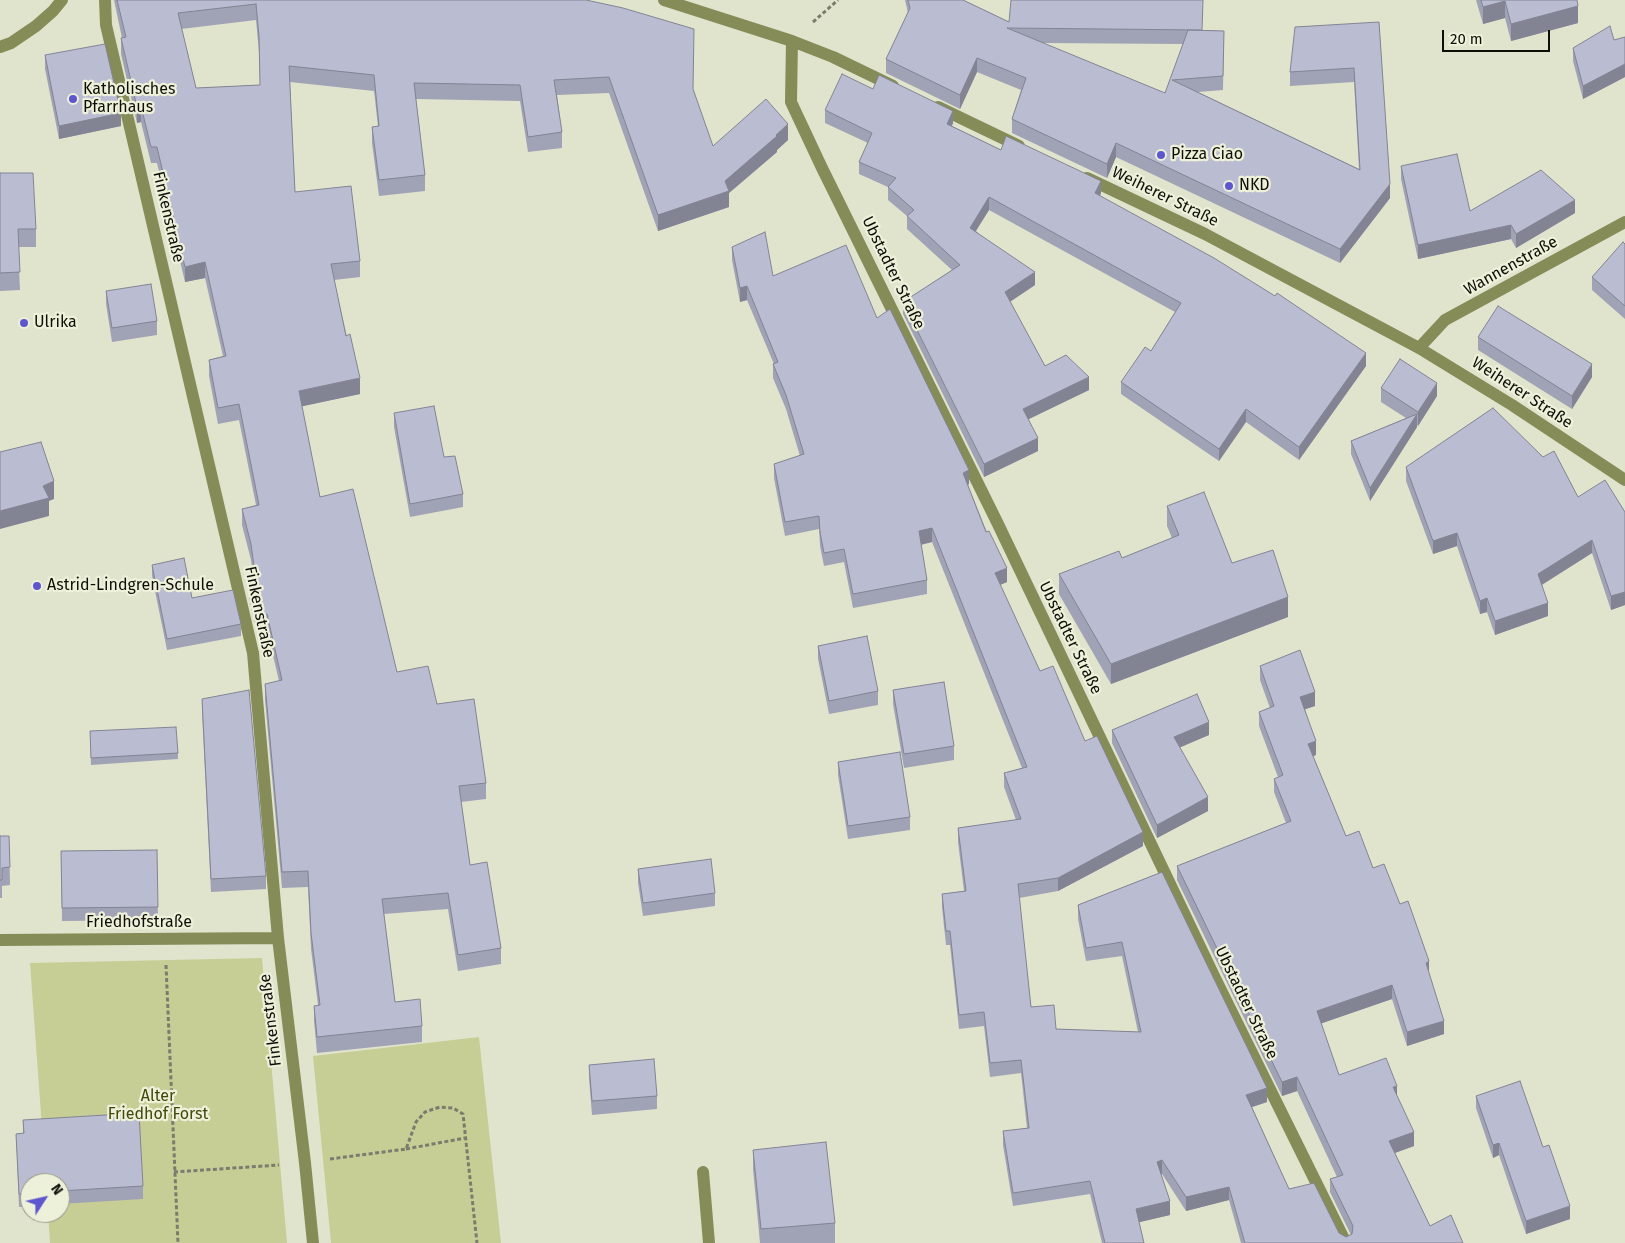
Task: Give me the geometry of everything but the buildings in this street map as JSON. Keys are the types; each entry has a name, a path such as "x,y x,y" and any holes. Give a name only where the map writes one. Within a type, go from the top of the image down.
{"street":[{"path":"0,47 11,43 36,26 54,11 62,0"},
{"name":"Finkenstraße","path":"105,0 106,25 253,653 278,938 313,1243"},
{"path":"664,0 792,41 907,92"},
{"name":"Ubstadter Straße","path":"792,41 791,102 997,522 1216,980 1346,1243"},
{"path":"924,100 1030,151"},
{"name":"Weiherer Straße","path":"1074,171 1205,234 1419,348 1512,405 1625,480"},
{"name":"Wannenstraße","path":"1419,348 1445,320 1625,222"},
{"name":"Friedhofstraße","path":"0,940 278,938"},
{"path":"703,1172 709,1243"}],"path":[{"path":"165,939 178,1243"},
{"path":"406,1149 416,1122 425,1112 440,1107 453,1108 463,1114 477,1243"},
{"path":"174,1172 305,1163 406,1149 465,1138"}],"green space":[{"name":"Alter Friedhof Forst","path":"262,958 287,1243 50,1243 49,1223 70,1223 70,1173 45,1173 30,963"},
{"path":"479,1037 501,1243 331,1243 313,1056"}],"place":[{"name":"Katholisches Pfarrhaus","path":"73,99"},
{"name":"Pizza Ciao","path":"1161,155"},
{"name":"NKD","path":"1229,186"},
{"name":"Ulrika","path":"24,323"},
{"name":"Astrid-Lindgren-Schule","path":"37,586"}]}
